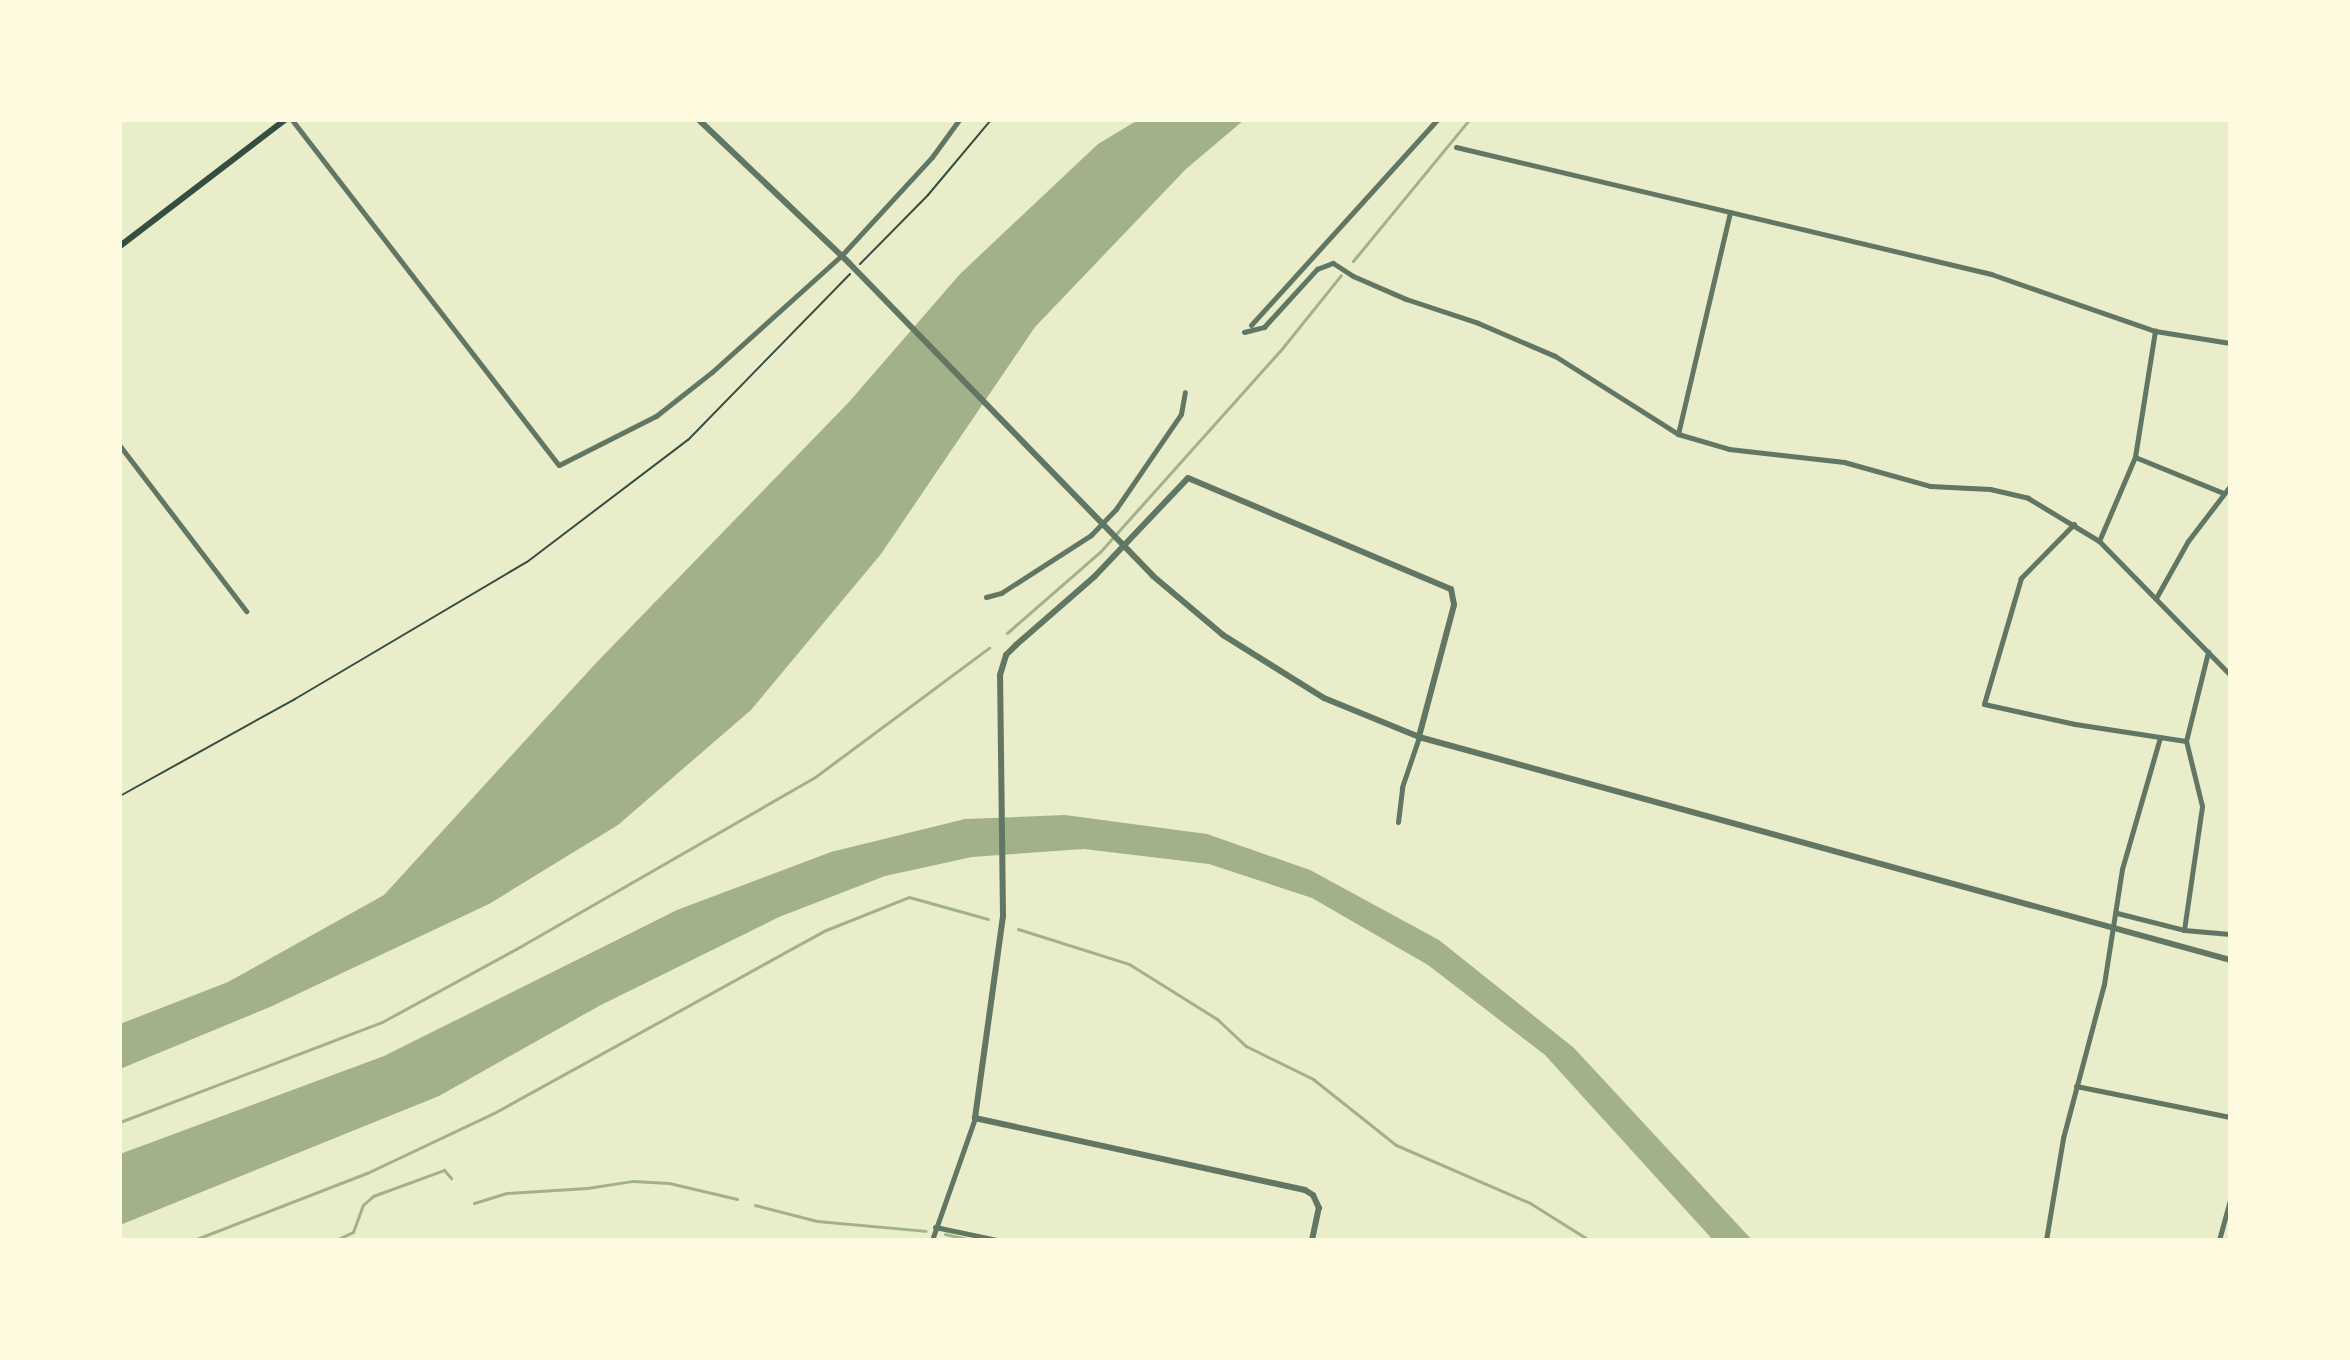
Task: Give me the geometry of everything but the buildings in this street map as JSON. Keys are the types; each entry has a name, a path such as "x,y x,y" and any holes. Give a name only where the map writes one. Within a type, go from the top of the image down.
{"main road":[{"path":"120,246 285,120"}],"street":[{"path":"292,120 559,465 669,408 841,256 932,157 959,120"},
{"path":"699,120 849,263 1153,576 1223,635 1346,710 1419,737 2230,960"},
{"path":"1251,325 1437,120"},
{"path":"1456,147 1991,274 2155,331 2230,343"},
{"path":"1678,434 1730,212"},
{"path":"1244,332 1264,327 1317,269 1333,263 1353,276 1406,299 1478,323 1555,356 1678,434 1729,449 1844,462 1930,486 1990,489 2028,498 2099,541 2230,675"},
{"path":"2099,541 2135,457 2155,331"},
{"path":"986,597 1001,593 1091,535 1116,509 1181,414 1185,392"},
{"path":"120,446 246,611"},
{"path":"2135,457 2223,493"},
{"path":"932,1240 975,1118 975,1098 1001,940 1004,859 999,684 1006,655 1095,576 1188,478 1451,589 1454,605 1419,737 1402,787 1398,822"},
{"path":"2156,599 2188,541 2230,486"},
{"path":"2074,524 2021,578 1984,704 2186,741"},
{"path":"2184,930 2202,806 2186,741 2208,651"},
{"path":"2046,1240 2076,1086 2104,984 2122,869 2160,737"},
{"path":"2117,913 2184,930 2230,934"},
{"path":"2076,1086 2230,1117"},
{"path":"975,1118 1305,1190 1313,1195 1319,1208 1312,1240"},
{"path":"2219,1240 2230,1200"},
{"path":"935,1227 997,1240"}],"path":[{"path":"120,796 295,699 527,562 688,440 928,195 991,120"}],"shaded area":[{"path":"1138,120 1244,120 1186,169 1035,327 881,554 751,710 618,825 489,904 270,1007 120,1069 120,1024 228,982 384,895 596,663 849,402 960,274 1098,144"},
{"path":"1065,815 1207,834 1310,870 1439,940 1574,1048 1752,1240 1713,1240 1545,1055 1428,965 1312,898 1209,864 1084,849 972,857 885,876 779,917 599,1006 439,1096 120,1225 120,1154 384,1056 677,910 831,852 965,819"}],"waterway":[{"path":"1353,261 1469,120"},
{"path":"1007,633 1100,552 1280,351 1341,275"},
{"path":"120,1122 382,1022 516,949 815,777 989,648"},
{"path":"194,1240 367,1173 494,1113 826,930 909,897 988,919"},
{"path":"1018,929 1129,964 1217,1019 1246,1046 1313,1079 1396,1145 1530,1203 1589,1240"},
{"path":"336,1240 353,1232 363,1205 373,1196 444,1170 451,1178"},
{"path":"474,1203 506,1193 587,1188 633,1181 669,1183 737,1199"},
{"path":"755,1205 817,1221 926,1231"},
{"path":"945,1234 972,1240"}]}
